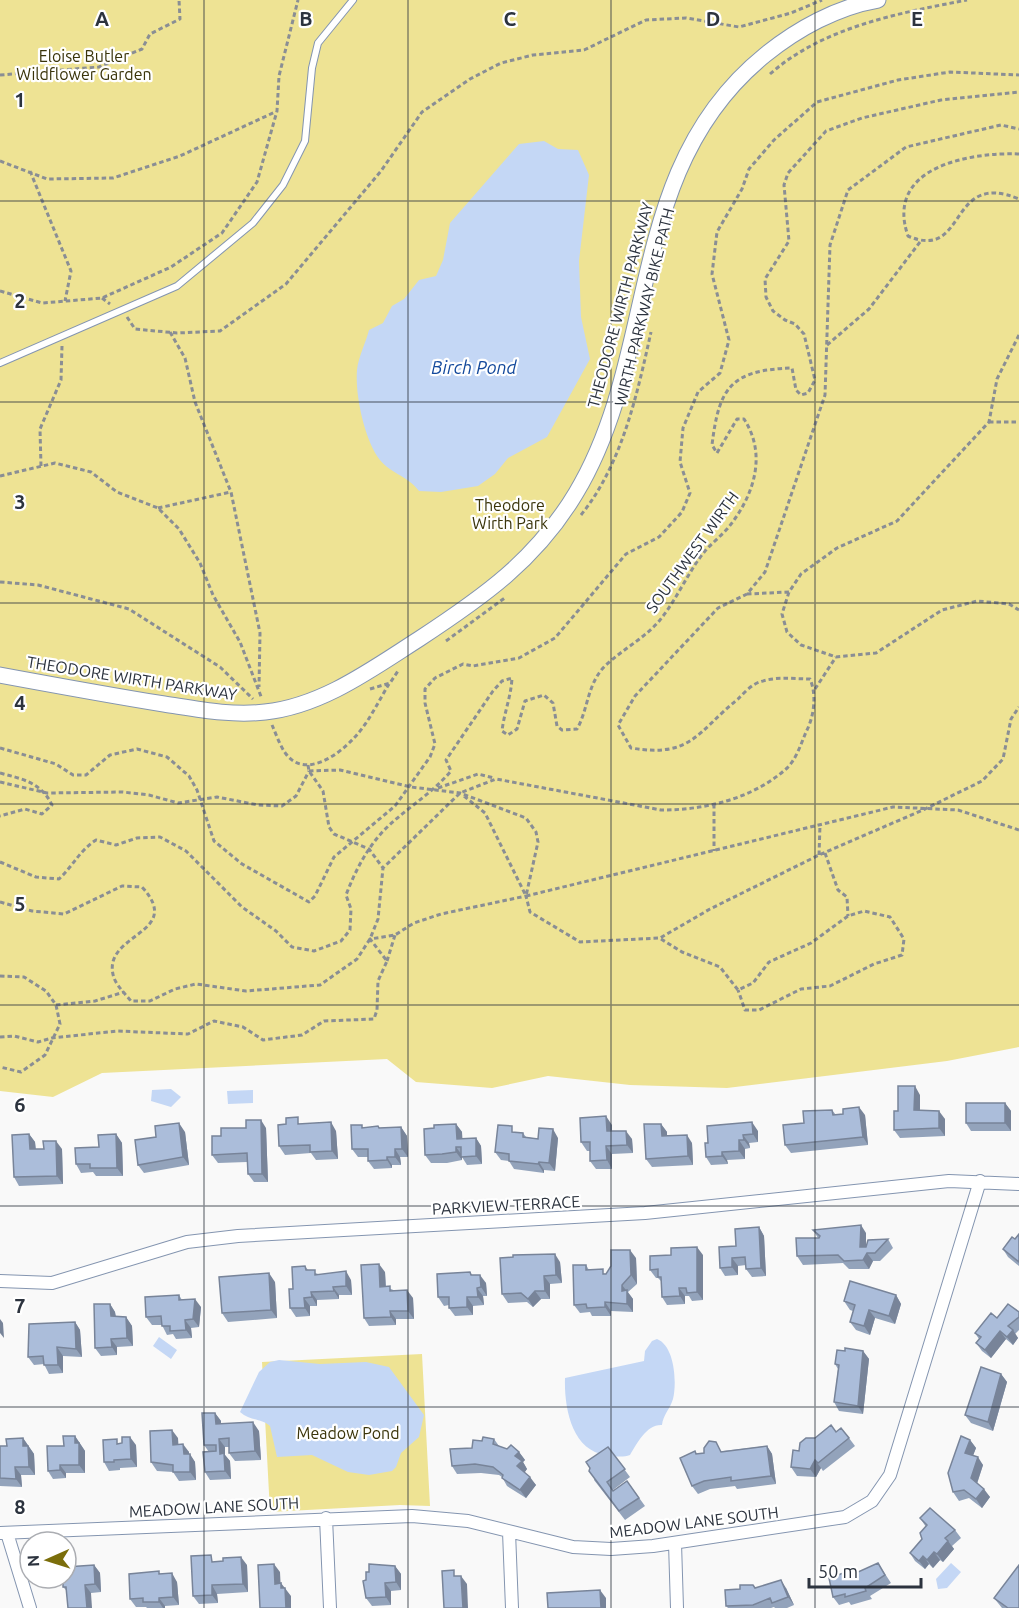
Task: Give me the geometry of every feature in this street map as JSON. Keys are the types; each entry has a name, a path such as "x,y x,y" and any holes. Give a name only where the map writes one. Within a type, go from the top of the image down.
{"street":[{"name":"THEODORE WIRTH PARKWAY","path":"0,675 267,721 314,700 394,655 492,590 528,557 554,527 591,464 614,403 658,225 693,139 708,113 754,64 797,31 850,3 878,0"},
{"name":"PARKVIEW TERRACE","path":"0,1281 52,1283 177,1245 214,1238 645,1213 911,1183 980,1181 1019,1184"},
{"name":"MEADOW LANE SOUTH","path":"4,1533 326,1518 439,1517 592,1549 630,1549 832,1521 857,1512 882,1490 896,1461 980,1181"},
{"path":"326,1518 330,1608"},
{"path":"509,1532 512,1608"},
{"path":"4,1533 30,1608"},
{"path":"675,1543 677,1608"}],"lane":[{"path":"0,363 177,286 253,223 283,185 305,141 312,68 318,43 353,0"}],"path":[{"path":"0,75 99,68 142,49 150,34 180,19 179,0"},
{"path":"0,291 42,303 102,298 171,267 222,233 257,182 277,111 279,76 298,0"},
{"path":"102,298 122,310 135,329 170,332 220,331 286,284 381,171 422,112 470,79 501,63 584,50 646,20 686,18 739,27 791,13 822,0"},
{"path":"765,78 791,57 863,24 967,0"},
{"name":"SOUTHWEST WIRTH","path":"0,862 36,877 59,879 72,867 81,850 96,840 116,845 137,838 160,837 186,851 242,906 276,931 292,947 314,951 341,941 350,930 351,909 346,895 354,873 379,836 436,789 451,771 446,760 502,681 512,678 511,700 504,716 502,732 508,735 517,729 525,701 544,695 553,703 557,726 562,730 576,729 582,720 588,696 603,668 661,619 705,552 727,528 745,502 757,475 754,443 744,419 737,419 717,453 712,445 718,412 727,387 746,375 775,369 792,368 796,390 801,395 808,393 815,380 804,334 795,324 773,311 766,297 765,279 789,241 784,185 788,173 826,131 862,118 941,100 1019,92"},
{"path":"0,161 30,170 47,179 113,178 180,156 277,111"},
{"path":"747,594 765,572 825,394 830,245 848,189 906,147 1001,125 1019,129"},
{"path":"1019,154 995,153 974,157 939,166 921,176 908,195 904,224 908,236 921,242 935,240 949,233 968,201 994,191 1019,199"},
{"path":"30,170 71,271 65,301"},
{"path":"827,345 868,309 921,242"},
{"name":"WIRTH PARKWAY BIKE PATH","path":"576,521 607,476 621,443 651,331"},
{"path":"170,332 185,358 195,402 231,492 260,633 259,691"},
{"path":"1019,335 997,379 989,422 897,521 837,548 801,574 789,591 782,614 787,632 801,645 836,657 876,653 942,610 977,602 1009,604 1019,610"},
{"path":"41,466 40,429 61,380 63,336"},
{"path":"989,422 1019,422"},
{"path":"0,476 55,463 91,472 117,492 158,508 179,529 200,563 213,595 240,642 259,691 267,721"},
{"path":"158,508 231,492"},
{"path":"0,582 38,585 97,603 129,609 220,667 267,721 286,754 295,762 308,765 327,761 354,738 402,667"},
{"path":"439,644 497,606 512,591"},
{"path":"436,789 477,774 661,810 686,810 740,798 786,769 812,721 814,688 810,679 786,677 758,682 728,706 705,731 682,746 655,752 631,748 618,724 635,696 718,608 747,594 789,591"},
{"path":"814,688 820,684 836,657"},
{"path":"369,689 390,683"},
{"path":"460,793 485,813 526,896 530,912 580,942 660,938 710,909 819,855 925,809 982,781 1003,759 1011,719 1019,707"},
{"path":"267,721 278,724"},
{"path":"308,765 309,771 323,791 329,827 334,834 369,849 383,868"},
{"path":"309,771 340,770 411,787 460,793 526,818 536,832 538,842 526,896"},
{"path":"0,783 46,793 123,792 149,795 178,803 218,797 258,805 282,806 296,796 309,771"},
{"path":"0,773 28,780 46,793 52,804 42,814 26,809 0,816"},
{"path":"0,902 32,911 64,914 122,886 142,887 152,898 156,909 150,927 117,952 114,978 131,1001 150,1001 175,989 196,984 246,991 320,985 357,959 369,939 378,919 383,868 460,793 496,779"},
{"path":"714,804 714,851"},
{"path":"369,939 395,935 414,923 441,914 526,896 893,807 958,810 1019,830"},
{"path":"819,855 820,825"},
{"path":"825,853 838,890 847,897 848,916"},
{"path":"660,938 674,947 720,967 738,990 745,1010 759,1010 801,989 815,990 830,986 874,964 902,955 904,939 890,918 864,911 848,916 810,943 769,962 753,983 738,990"},
{"path":"0,1037 14,1036 38,1042 52,1038 117,1031 188,1034 214,1021 243,1027 263,1040 302,1035 324,1021 374,1019 377,1010 378,981 395,935"},
{"path":"369,939 387,961"},
{"path":"0,976 24,977 46,991 56,1005 60,1024 45,1055 21,1072 0,1067"},
{"path":"56,1005 95,1001 124,992"}],"green space":[{"name":"Theodore Wirth Park","path":"0,0 1019,0 1019,1047 947,1061 727,1088 630,1085 548,1076 492,1088 416,1082 387,1059 102,1073 53,1097 0,1091"},
{"name":"Meadow Pond","path":"422,1354 430,1506 400,1505 270,1512 262,1362"}],"water":[{"name":"Birch Pond","path":"544,141 558,149 578,150 589,175 579,261 581,317 590,359 547,437 508,458 495,474 478,486 441,492 419,491 382,462 372,447 364,426 357,391 357,370 369,330 383,323 392,306 404,299 419,280 436,276 443,260 450,223 519,144"},
{"path":"171,1089 181,1097 171,1107 151,1101 152,1090"},
{"path":"253,1090 253,1103 228,1104 227,1091"},
{"path":"159,1337 177,1350 171,1359 153,1346"},
{"path":"657,1339 668,1349 675,1384 673,1399 662,1425 647,1431 630,1455 615,1456 594,1452 585,1446 572,1426 566,1402 565,1378 644,1361 645,1351 652,1341"},
{"name":"Meadow Pond","path":"279,1360 320,1364 366,1362 389,1367 424,1415 419,1437 401,1453 392,1471 369,1475 348,1472 312,1455 277,1457 270,1426 240,1412 259,1372 270,1362"},
{"path":"951,1563 961,1572 947,1588 938,1589 936,1579"}],"building":[{"path":"898,1086 915,1086 914,1110 939,1111 939,1128 894,1130 894,1111 898,1111"},
{"path":"966,1103 1005,1103 1005,1123 966,1123"},
{"path":"859,1107 863,1137 785,1145 783,1125 804,1123 803,1111 832,1110 833,1115 843,1114 843,1109"},
{"path":"606,1116 607,1131 626,1131 627,1145 606,1146 607,1160 590,1161 590,1142 581,1142 580,1118"},
{"path":"298,1117 298,1124 331,1122 332,1151 310,1152 310,1145 279,1146 278,1125 286,1124 286,1118"},
{"path":"246,1120 261,1120 262,1174 248,1174 247,1153 212,1155 212,1136 221,1136 221,1128 246,1128"},
{"path":"752,1122 753,1134 743,1135 744,1140 739,1140 739,1151 722,1152 722,1156 706,1157 707,1126"},
{"path":"179,1123 183,1157 138,1165 135,1140 156,1137 155,1126"},
{"path":"456,1124 457,1139 476,1138 476,1156 461,1157 461,1147 456,1147 456,1152 425,1155 424,1129 434,1128 434,1125"},
{"path":"644,1124 661,1124 662,1136 687,1135 688,1156 646,1159"},
{"path":"351,1125 362,1125 362,1128 401,1127 402,1149 395,1149 395,1157 387,1157 387,1160 368,1161 368,1149 352,1149"},
{"path":"498,1125 512,1126 512,1132 523,1133 523,1137 538,1139 539,1128 553,1129 549,1163 509,1161 509,1154 495,1152"},
{"path":"29,1134 30,1149 44,1149 43,1141 56,1141 57,1176 14,1177 12,1135"},
{"path":"116,1134 117,1168 90,1168 90,1164 76,1164 75,1148 99,1147 98,1135"},
{"path":"861,1225 860,1247 866,1247 868,1240 888,1239 875,1253 867,1253 863,1260 844,1261 838,1255 797,1256 796,1238 819,1238 820,1236 813,1230"},
{"path":"759,1227 761,1268 746,1269 745,1257 732,1258 732,1267 720,1268 719,1247 736,1246 735,1229"},
{"path":"1019,1234 1019,1262 1003,1249 1012,1237 1015,1239"},
{"path":"697,1247 697,1292 687,1293 686,1288 679,1288 680,1296 662,1297 661,1277 658,1277 658,1269 650,1270 650,1256 671,1255 671,1248"},
{"path":"611,1250 630,1250 631,1275 622,1285 622,1291 627,1290 627,1304 605,1302 605,1307 587,1308 586,1304 574,1305 573,1265 586,1265 586,1270 603,1269 603,1274 606,1274 611,1266"},
{"path":"555,1254 556,1275 544,1276 545,1291 535,1291 528,1299 521,1293 502,1294 500,1258 513,1257 513,1255"},
{"path":"379,1264 380,1287 390,1286 390,1291 407,1290 408,1311 390,1311 391,1317 364,1318 361,1265"},
{"path":"305,1266 306,1270 315,1270 315,1275 346,1271 346,1286 333,1287 334,1291 311,1292 312,1297 304,1298 305,1308 290,1308 289,1289 293,1289 292,1267"},
{"path":"470,1272 471,1275 480,1275 481,1287 477,1288 478,1297 467,1297 467,1307 449,1308 449,1297 438,1297 437,1274"},
{"path":"269,1273 271,1310 222,1313 219,1277"},
{"path":"850,1281 896,1295 889,1316 869,1310 864,1326 850,1322 855,1305 844,1301"},
{"path":"179,1295 179,1300 195,1299 193,1319 185,1320 186,1330 170,1331 170,1326 162,1326 161,1316 146,1317 145,1297"},
{"path":"94,1304 110,1304 111,1316 126,1317 127,1338 111,1339 112,1347 95,1348"},
{"path":"1008,1304 1019,1312 1019,1317 1008,1326 1013,1330 1007,1337 1000,1331 985,1350 976,1343 981,1337 975,1333 991,1313 997,1318"},
{"path":"75,1322 76,1349 57,1347 58,1365 44,1365 43,1356 28,1357 29,1324"},
{"path":"845,1348 863,1351 858,1406 834,1402 839,1365 835,1364 837,1350 845,1351"},
{"path":"981,1367 1001,1374 988,1422 965,1415"},
{"path":"202,1413 215,1413 216,1424 253,1422 255,1451 229,1453 229,1438 219,1439 220,1454 224,1453 225,1471 205,1472 203,1452 216,1451 216,1445 204,1445"},
{"path":"831,1425 836,1432 841,1428 849,1438 818,1463 815,1460 810,1469 791,1467 793,1450 799,1451 800,1443 806,1438 815,1438"},
{"path":"172,1430 173,1445 183,1444 184,1454 190,1454 190,1472 173,1472 173,1465 151,1462 150,1431"},
{"path":"63,1436 75,1436 75,1443 79,1443 79,1465 60,1465 60,1470 48,1471 47,1446 64,1446"},
{"path":"961,1436 970,1440 965,1453 978,1457 971,1478 984,1489 976,1499 964,1490 953,1492 948,1473"},
{"path":"122,1437 130,1437 131,1459 104,1462 103,1440 117,1439 117,1444 122,1443"},
{"path":"483,1437 494,1439 493,1444 507,1449 511,1445 519,1452 515,1456 522,1461 517,1466 530,1477 520,1490 502,1478 503,1475 493,1467 475,1464 452,1466 450,1449 472,1448 473,1440 482,1441"},
{"path":"23,1438 23,1446 28,1446 29,1467 15,1467 16,1479 0,1478 0,1446 7,1446 6,1439"},
{"path":"709,1441 716,1442 721,1452 767,1446 771,1476 731,1481 731,1477 704,1481 692,1486 680,1458 695,1451 696,1454 704,1453 704,1448"},
{"path":"608,1447 625,1469 607,1482 613,1491 627,1481 639,1498 619,1511 589,1471 590,1468 586,1462"},
{"path":"930,1508 955,1530 945,1538 948,1541 937,1554 934,1552 927,1560 923,1556 919,1561 910,1553 922,1539 920,1533 927,1525 920,1518"},
{"path":"211,1555 212,1562 223,1561 223,1558 241,1557 243,1584 212,1585 212,1595 193,1596 191,1556"},
{"path":"878,1563 885,1575 865,1588 866,1591 845,1597 845,1594 833,1597 829,1578 855,1569 856,1573"},
{"path":"274,1564 275,1584 281,1583 281,1588 285,1588 286,1608 260,1608 258,1565"},
{"path":"369,1564 395,1566 396,1582 385,1583 386,1597 366,1598 363,1581 366,1580 366,1572 369,1572"},
{"path":"94,1565 95,1584 85,1585 87,1608 68,1608 66,1590 78,1590 78,1566"},
{"path":"1019,1565 1019,1608 1008,1608 994,1598"},
{"path":"454,1570 454,1576 461,1576 463,1608 444,1608 442,1571"},
{"path":"159,1571 159,1574 172,1573 173,1597 159,1598 159,1602 143,1602 143,1598 130,1599 129,1574"},
{"path":"781,1580 788,1597 772,1603 770,1598 753,1605 726,1606 725,1590 740,1589 740,1585 753,1585 755,1588"},
{"path":"600,1590 601,1608 548,1608 547,1593"}],"park label":[{"name":"Eloise Butler Wildflower Garden","path":"84,65"}]}
